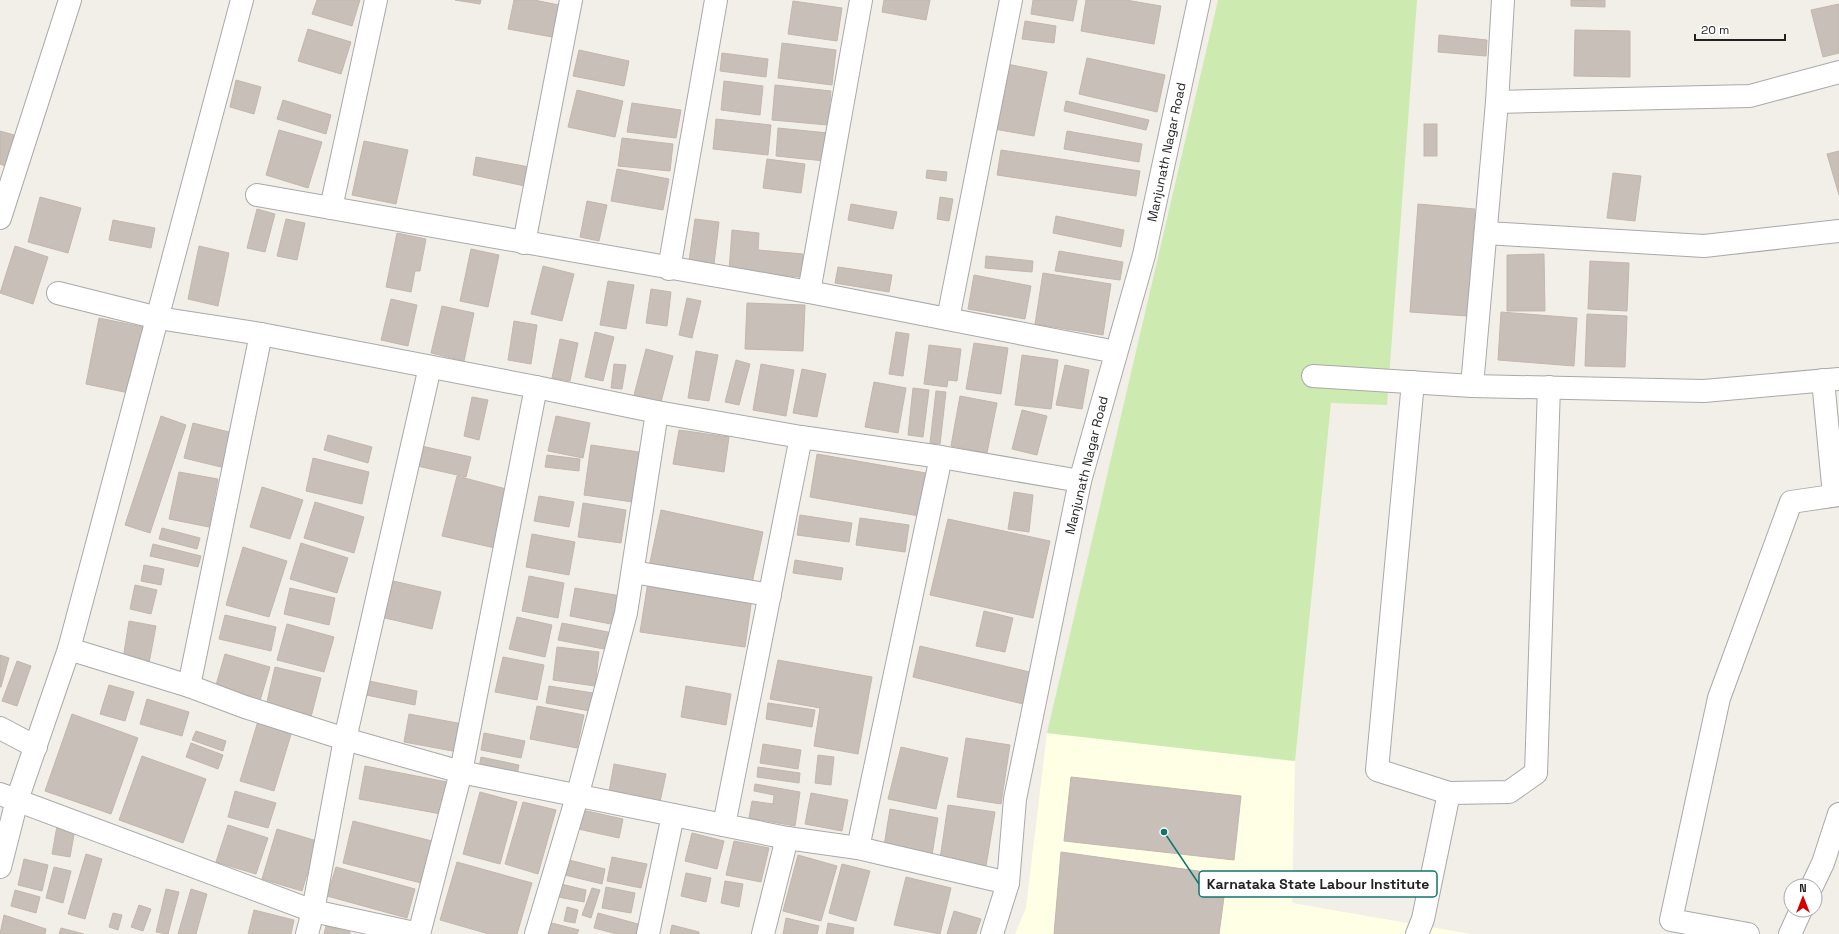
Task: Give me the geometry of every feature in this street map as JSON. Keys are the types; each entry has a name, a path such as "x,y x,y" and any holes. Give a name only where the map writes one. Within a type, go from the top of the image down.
{"street":[{"path":"0,218 70,0"},
{"path":"0,867 8,797 36,747 69,649 242,0"},
{"path":"331,208 376,0"},
{"path":"524,243 571,0"},
{"path":"669,269 716,0"},
{"path":"809,292 861,0"},
{"path":"948,319 1011,0"},
{"name":"Manjunath Nagar Road","path":"992,934 1008,883 1015,799 1080,481 1144,255 1199,0"},
{"path":"1472,386 1497,102 1503,0"},
{"path":"1497,102 1750,96 1839,72"},
{"path":"257,195 669,269 809,292 1116,352"},
{"path":"1486,233 1704,246 1839,231"},
{"path":"58,293 158,318 261,334 657,412 801,437 940,457 1080,481"},
{"path":"189,686 261,334"},
{"path":"307,934 313,911 345,739 430,367"},
{"path":"1313,376 1472,386 1704,391 1831,379 1837,495 1791,502 1719,698 1671,920 1748,934"},
{"path":"1413,382 1378,770 1449,793 1509,792 1536,773 1549,387"},
{"path":"8,797 313,911 419,934 461,772 536,387"},
{"path":"536,934 577,797 626,613 657,412"},
{"path":"724,825 801,437"},
{"path":"858,848 940,457"},
{"path":"633,572 770,595"},
{"path":"69,649 189,686 245,707 345,739 461,772 577,797 787,838 858,848 1008,883"},
{"path":"0,728 36,747"},
{"path":"1417,934 1423,919 1449,793"},
{"path":"1816,878 1823,863 1839,814"},
{"path":"648,934 673,815"},
{"path":"763,934 787,838"},
{"path":"1790,934 1797,918"}],"shaded area":[{"path":"1047,733 1295,761 1292,903 1471,934 1015,934 1026,908"}],"green space":[{"path":"1218,0 1417,0 1387,405 1331,403 1295,761 1047,733"}],"building":[{"path":"317,0 360,0 352,26 312,14"},
{"path":"455,0 481,0 480,4"},
{"path":"514,0 534,0 559,5 552,37 508,29"},
{"path":"884,0 930,0 926,20 882,12"},
{"path":"1033,0 1077,0 1073,21 1031,14"},
{"path":"1086,0 1126,0 1161,6 1154,44 1081,31"},
{"path":"1571,0 1605,0 1605,7 1571,6"},
{"path":"793,1 842,8 837,41 788,34"},
{"path":"1839,4 1839,53 1823,57 1811,10"},
{"path":"1025,21 1056,26 1054,43 1022,39"},
{"path":"308,29 351,42 341,74 298,61"},
{"path":"1575,30 1630,31 1630,77 1574,76"},
{"path":"1439,35 1487,40 1486,56 1438,52"},
{"path":"782,43 836,50 832,85 778,78"},
{"path":"579,50 629,61 624,86 573,76"},
{"path":"722,53 768,59 766,77 720,71"},
{"path":"1087,58 1165,75 1157,112 1079,94"},
{"path":"1007,64 1047,72 1034,136 994,129"},
{"path":"236,80 261,87 254,114 230,107"},
{"path":"724,81 763,86 760,115 721,110"},
{"path":"775,85 831,91 828,125 772,120"},
{"path":"577,90 623,101 615,137 568,127"},
{"path":"283,100 331,115 326,134 277,119"},
{"path":"1066,101 1149,120 1146,130 1064,111"},
{"path":"632,103 681,110 676,138 627,132"},
{"path":"716,119 771,125 768,155 713,149"},
{"path":"1424,124 1437,124 1437,156 1424,156"},
{"path":"778,128 828,133 825,161 776,156"},
{"path":"279,130 322,142 308,188 266,175"},
{"path":"0,131 14,135 5,166 0,164"},
{"path":"1067,131 1142,144 1139,162 1064,149"},
{"path":"622,138 673,144 670,171 618,166"},
{"path":"364,141 408,150 396,204 352,195"},
{"path":"1001,150 1140,171 1136,196 997,175"},
{"path":"1839,151 1839,195 1827,154"},
{"path":"476,157 529,167 525,186 473,175"},
{"path":"767,159 805,164 801,193 763,188"},
{"path":"617,169 669,179 663,210 611,201"},
{"path":"927,170 947,172 946,181 926,178"},
{"path":"1613,173 1641,176 1635,221 1607,218"},
{"path":"40,197 81,208 68,253 28,242"},
{"path":"940,197 953,199 949,221 937,219"},
{"path":"587,201 607,205 599,241 580,237"},
{"path":"851,204 897,212 893,229 848,220"},
{"path":"1418,204 1475,209 1467,316 1410,312"},
{"path":"257,209 275,214 265,252 247,248"},
{"path":"1056,216 1124,230 1121,247 1053,233"},
{"path":"286,219 305,223 297,260 277,256"},
{"path":"695,219 719,222 714,264 689,261"},
{"path":"113,220 155,228 151,248 109,240"},
{"path":"732,230 759,233 758,250 803,254 801,277 729,271"},
{"path":"397,233 426,239 420,271 415,271 411,292 386,287"},
{"path":"15,246 48,257 33,304 0,293"},
{"path":"199,246 229,253 218,306 188,299"},
{"path":"471,249 499,255 488,307 460,301"},
{"path":"1059,251 1123,262 1120,280 1055,271"},
{"path":"1544,254 1545,311 1507,311 1507,255"},
{"path":"986,256 1033,261 1032,272 985,268"},
{"path":"1590,261 1629,263 1627,311 1588,309"},
{"path":"543,266 574,274 562,321 531,314"},
{"path":"838,267 892,275 889,292 835,283"},
{"path":"1043,273 1111,284 1103,335 1035,324"},
{"path":"974,275 1031,286 1025,319 968,309"},
{"path":"608,281 634,285 626,329 600,325"},
{"path":"651,289 671,292 667,326 646,323"},
{"path":"687,298 701,301 692,338 679,335"},
{"path":"391,299 417,305 408,346 381,340"},
{"path":"747,303 805,305 803,351 745,349"},
{"path":"442,306 474,313 464,361 431,353"},
{"path":"1501,312 1577,318 1574,366 1498,360"},
{"path":"1587,314 1627,316 1625,367 1585,366"},
{"path":"99,318 143,327 129,393 86,384"},
{"path":"514,321 537,325 531,364 508,360"},
{"path":"595,332 614,337 603,381 585,377"},
{"path":"896,332 909,334 903,376 889,374"},
{"path":"560,339 578,343 570,381 552,378"},
{"path":"974,343 1008,348 1001,394 966,389"},
{"path":"929,345 961,349 957,381 948,380 947,387 924,384"},
{"path":"646,349 673,356 661,402 634,395"},
{"path":"696,351 718,355 709,401 688,398"},
{"path":"1022,355 1058,360 1051,409 1015,405"},
{"path":"736,360 750,364 739,405 725,402"},
{"path":"614,364 626,365 622,389 611,388"},
{"path":"761,364 794,370 786,416 753,410"},
{"path":"1065,365 1089,370 1082,409 1056,405"},
{"path":"802,369 826,374 817,417 793,413"},
{"path":"874,382 906,388 898,433 865,427"},
{"path":"913,388 929,390 923,437 908,435"},
{"path":"936,391 946,392 940,444 930,443"},
{"path":"960,396 997,403 987,453 951,446"},
{"path":"472,397 488,400 479,440 464,436"},
{"path":"1022,410 1047,416 1037,455 1012,449"},
{"path":"161,416 186,425 150,533 125,525"},
{"path":"556,416 590,423 583,458 548,451"},
{"path":"193,423 237,434 229,469 184,458"},
{"path":"679,430 729,437 724,472 673,464"},
{"path":"328,435 372,447 368,463 324,450"},
{"path":"417,445 471,457 466,477 413,465"},
{"path":"591,445 639,452 633,502 584,495"},
{"path":"817,454 926,473 919,516 810,497"},
{"path":"547,455 580,459 579,471 545,467"},
{"path":"313,458 369,472 362,504 306,491"},
{"path":"179,472 218,479 209,527 169,519"},
{"path":"457,476 510,490 495,548 442,536"},
{"path":"262,487 303,500 290,539 250,527"},
{"path":"1014,492 1033,495 1029,532 1008,529"},
{"path":"539,496 574,502 569,527 534,521"},
{"path":"315,502 364,517 354,553 304,538"},
{"path":"583,503 626,510 621,543 578,537"},
{"path":"661,510 763,532 751,588 649,567"},
{"path":"800,515 852,523 849,542 797,535"},
{"path":"860,518 909,525 905,552 856,545"},
{"path":"948,519 1050,541 1033,618 930,595"},
{"path":"162,528 200,538 197,549 159,539"},
{"path":"532,534 575,542 569,575 526,567"},
{"path":"301,543 348,558 337,593 290,579"},
{"path":"153,544 201,556 198,567 150,556"},
{"path":"243,547 287,561 269,617 226,605"},
{"path":"795,560 843,568 841,580 793,573"},
{"path":"144,565 164,569 161,585 141,581"},
{"path":"529,576 564,583 558,618 522,611"},
{"path":"389,580 441,592 432,629 381,617"},
{"path":"648,582 752,598 745,647 640,632"},
{"path":"135,585 157,590 151,614 130,609"},
{"path":"290,588 335,598 329,625 284,614"},
{"path":"575,588 621,596 616,625 570,616"},
{"path":"984,611 1013,618 1005,652 976,646"},
{"path":"225,615 276,627 271,651 219,639"},
{"path":"517,617 552,625 545,657 509,649"},
{"path":"129,621 156,626 149,663 123,659"},
{"path":"562,623 613,633 609,650 558,640"},
{"path":"287,624 334,637 324,672 277,660"},
{"path":"920,646 1034,673 1027,705 913,677"},
{"path":"557,647 599,652 595,686 553,680"},
{"path":"225,654 270,667 259,704 214,692"},
{"path":"0,655 9,658 1,687 0,687"},
{"path":"503,657 544,665 537,700 495,692"},
{"path":"778,660 872,677 858,754 814,746 820,708 770,699"},
{"path":"17,661 31,666 17,706 2,701"},
{"path":"275,667 321,678 311,717 266,706"},
{"path":"369,681 417,691 415,705 366,695"},
{"path":"109,685 134,692 125,721 100,714"},
{"path":"549,686 593,693 590,711 546,703"},
{"path":"686,686 731,694 726,725 681,717"},
{"path":"147,699 189,712 182,736 140,724"},
{"path":"768,703 815,710 812,727 766,719"},
{"path":"537,706 584,715 577,748 530,739"},
{"path":"72,714 138,738 111,814 45,791"},
{"path":"409,714 463,724 458,752 404,742"},
{"path":"258,721 292,731 274,791 240,781"},
{"path":"196,731 226,741 223,751 192,740"},
{"path":"484,733 525,741 521,758 481,750"},
{"path":"966,738 1010,745 1001,804 957,797"},
{"path":"191,743 223,755 218,769 186,757"},
{"path":"763,744 801,750 798,769 760,763"},
{"path":"901,747 948,758 936,809 888,799"},
{"path":"818,755 834,757 831,785 815,783"},
{"path":"142,756 206,779 183,843 119,820"},
{"path":"481,757 519,765 516,781 478,773"},
{"path":"614,764 666,774 660,802 609,792"},
{"path":"365,766 447,782 441,814 359,799"},
{"path":"758,767 800,773 799,783 757,777"},
{"path":"1071,777 1241,796 1234,860 1064,841"},
{"path":"755,784 800,792 795,826 749,818 752,801 773,804 774,795 754,791"},
{"path":"235,791 276,803 268,828 228,817"},
{"path":"480,792 517,802 500,864 463,854"},
{"path":"811,793 848,800 842,831 805,824"},
{"path":"523,802 556,810 538,874 505,864"},
{"path":"948,805 995,812 986,866 940,859"},
{"path":"890,809 938,818 932,855 884,846"},
{"path":"582,810 623,819 619,838 578,829"},
{"path":"353,821 436,842 425,884 343,863"},
{"path":"228,825 268,838 256,874 216,862"},
{"path":"57,826 75,829 70,857 52,854"},
{"path":"277,829 317,841 302,891 262,879"},
{"path":"692,833 724,841 717,869 685,861"},
{"path":"734,841 769,848 761,882 726,875"},
{"path":"1061,852 1227,875 1219,934 1054,934"},
{"path":"86,854 102,859 85,919 68,914"},
{"path":"798,855 837,866 821,921 783,911"},
{"path":"612,857 647,864 641,888 607,881"},
{"path":"24,859 48,865 42,891 18,885"},
{"path":"569,860 605,869 602,884 565,875"},
{"path":"457,862 532,883 517,934 489,934 440,920"},
{"path":"842,864 870,871 856,921 829,913"},
{"path":"54,867 71,871 63,903 46,898"},
{"path":"336,867 415,889 407,918 327,896"},
{"path":"686,873 711,878 706,902 681,896"},
{"path":"906,877 951,888 940,934 894,925"},
{"path":"725,881 743,884 739,907 721,903"},
{"path":"561,884 586,890 584,902 558,897"},
{"path":"606,887 635,893 631,913 602,908"},
{"path":"592,888 600,890 591,918 582,915"},
{"path":"166,889 179,892 168,934 156,932"},
{"path":"191,889 207,894 196,934 178,934"},
{"path":"15,890 40,897 36,913 11,906"},
{"path":"139,905 151,909 143,931 131,927"},
{"path":"567,907 578,910 575,923 564,921"},
{"path":"254,910 294,920 291,934 248,934"},
{"path":"954,911 981,919 976,934 947,934"},
{"path":"113,913 122,915 118,930 109,927"},
{"path":"598,913 638,924 636,934 617,934 594,928"},
{"path":"4,915 46,929 45,934 0,934"},
{"path":"786,918 819,926 817,934 783,934"},
{"path":"548,922 579,930 577,934 545,934"},
{"path":"828,923 854,928 853,934 826,934"},
{"path":"672,925 699,932 699,934 670,934"},
{"path":"326,926 350,932 350,934 324,934"},
{"path":"61,928 84,934 59,934"}],"place":[{"name":"Karnataka State Labour Institute","path":"1164,832"}]}
